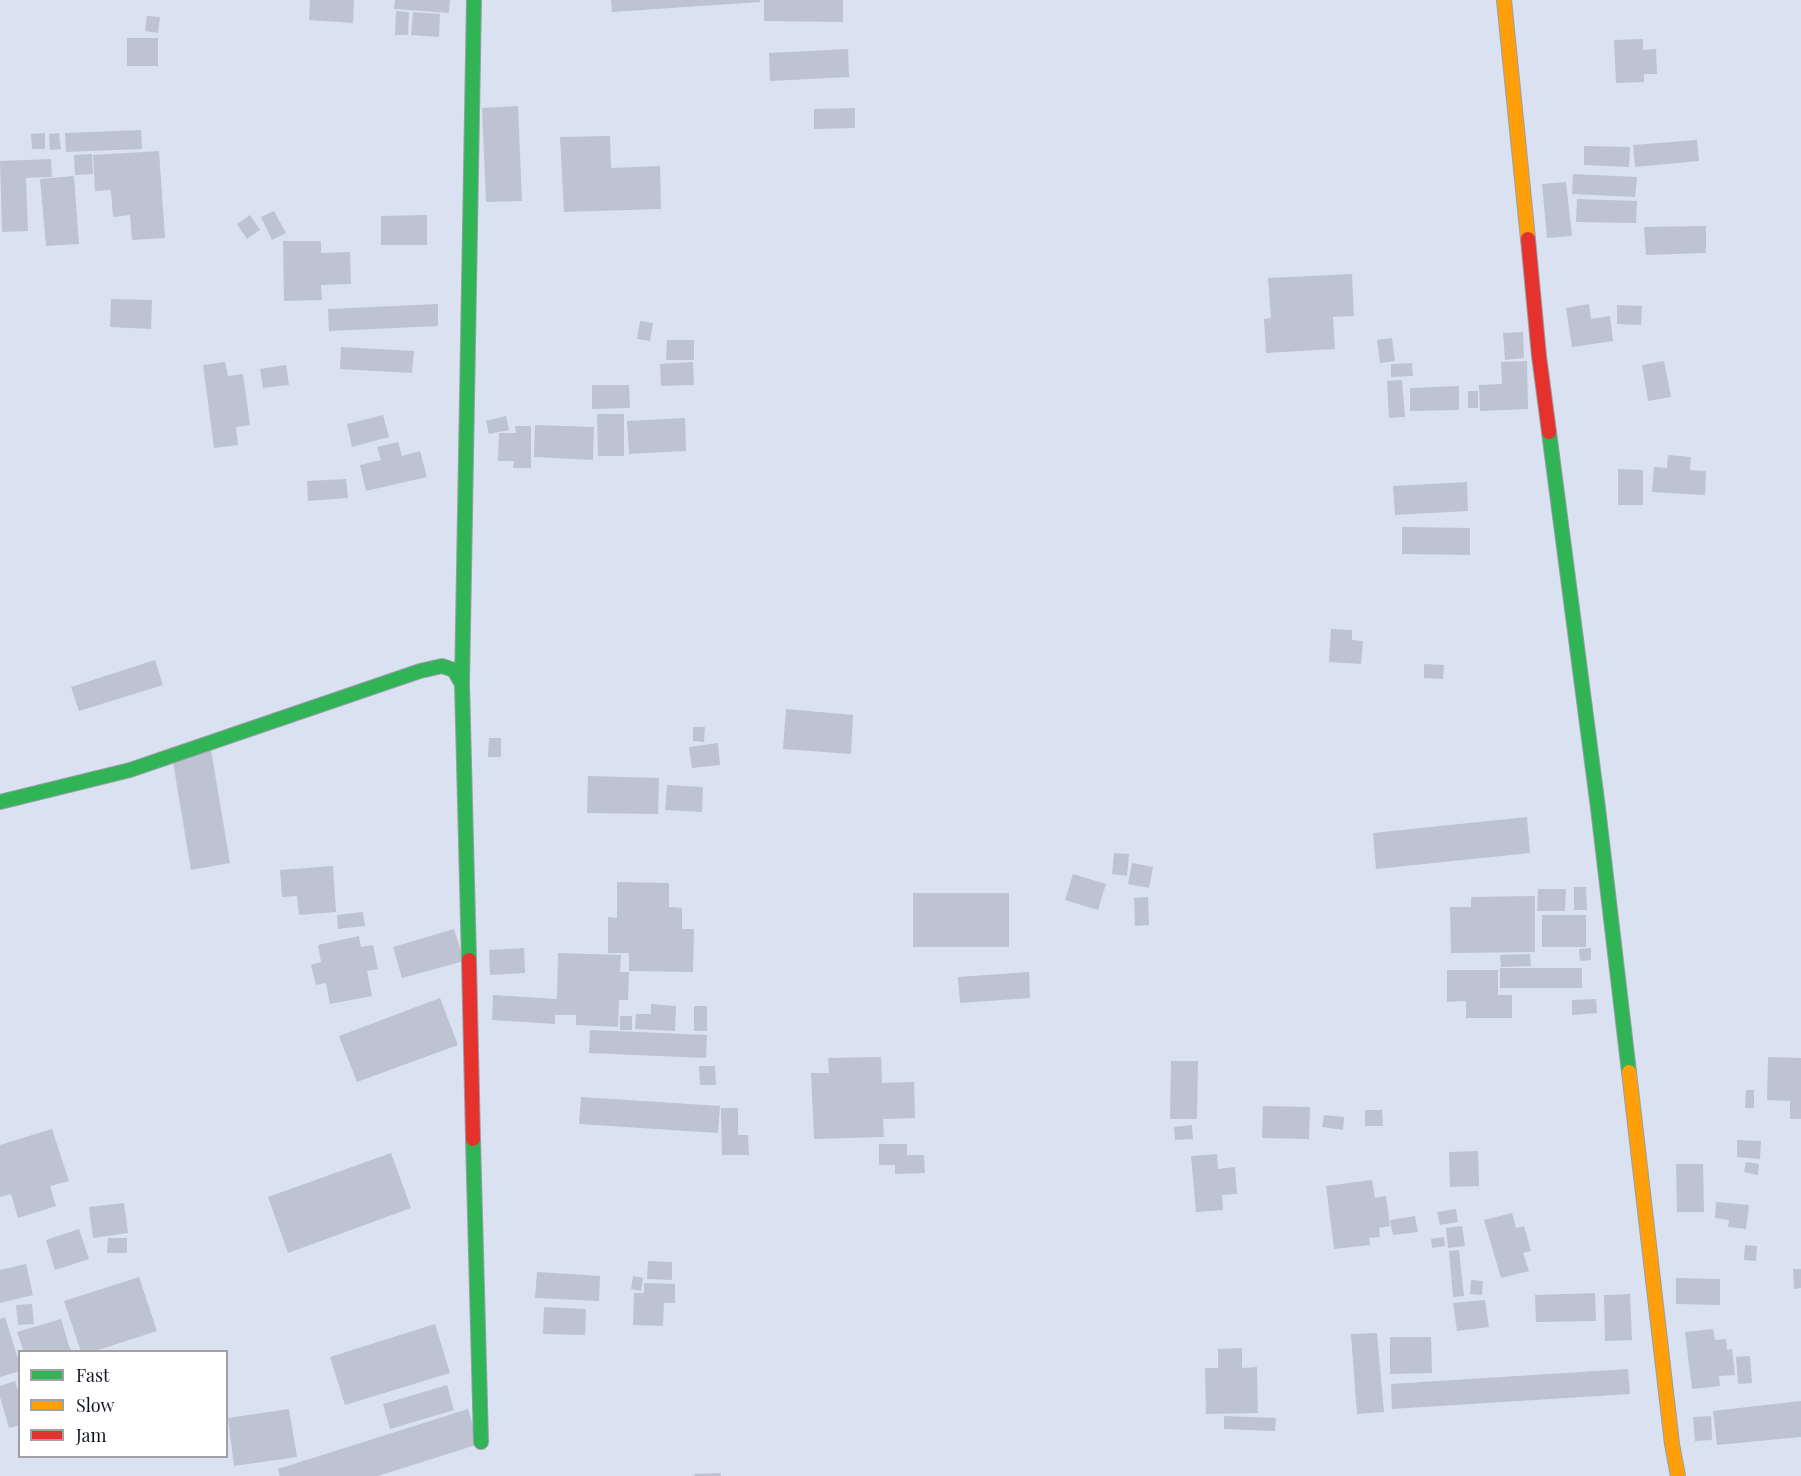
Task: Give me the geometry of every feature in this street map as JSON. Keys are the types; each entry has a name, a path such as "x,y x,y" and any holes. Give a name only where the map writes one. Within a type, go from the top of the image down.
{"street":[{"path":"474,0 462,684 481,1442"},
{"path":"1504,0 1539,356 1598,808 1672,1444 1678,1476"},
{"path":"0,802 130,770 420,671 442,666 454,670 462,684"}],"building":[{"path":"310,0 354,0 353,23 309,20"},
{"path":"395,0 450,0 449,13 394,9"},
{"path":"611,0 760,0 760,2 612,12"},
{"path":"764,0 843,0 843,22 764,21"},
{"path":"396,11 409,12 408,35 395,35"},
{"path":"413,12 440,14 439,37 411,35"},
{"path":"147,16 160,17 158,33 145,31"},
{"path":"127,38 158,38 158,66 127,66"},
{"path":"1643,39 1643,50 1656,49 1657,74 1644,74 1644,82 1616,83 1614,40"},
{"path":"848,49 849,77 770,81 769,53"},
{"path":"518,106 522,201 486,202 482,108"},
{"path":"855,108 855,128 814,129 814,109"},
{"path":"141,130 142,149 66,152 65,133"},
{"path":"45,133 45,149 32,149 31,134"},
{"path":"59,133 61,149 50,150 49,134"},
{"path":"610,136 611,168 660,166 661,209 564,212 560,137"},
{"path":"1697,140 1699,161 1635,167 1633,145"},
{"path":"1584,146 1630,147 1629,167 1584,165"},
{"path":"159,151 165,238 132,240 130,215 113,217 111,190 95,191 93,155"},
{"path":"92,154 93,174 75,175 74,155"},
{"path":"51,159 52,177 26,178 28,231 2,232 0,161"},
{"path":"1573,174 1637,177 1635,197 1572,194"},
{"path":"74,176 79,244 46,246 40,179"},
{"path":"1566,182 1572,236 1547,238 1542,184"},
{"path":"1577,199 1637,201 1636,223 1576,222"},
{"path":"274,211 286,233 272,240 261,217"},
{"path":"250,215 260,230 247,239 237,224"},
{"path":"427,215 427,245 381,245 381,216"},
{"path":"1706,226 1706,253 1646,255 1644,227"},
{"path":"283,241 321,241 321,253 350,252 351,284 321,285 322,300 284,301"},
{"path":"1352,274 1354,316 1333,317 1335,349 1266,353 1264,319 1271,318 1268,278"},
{"path":"111,299 152,300 151,329 110,327"},
{"path":"438,304 438,326 329,331 328,309"},
{"path":"1589,304 1591,319 1610,316 1613,341 1572,347 1566,308"},
{"path":"1617,305 1642,306 1641,325 1617,324"},
{"path":"640,321 653,323 650,341 637,339"},
{"path":"1523,332 1524,358 1505,360 1503,333"},
{"path":"1392,338 1395,361 1380,363 1377,340"},
{"path":"667,340 694,340 694,360 666,360"},
{"path":"341,347 414,351 412,373 340,369"},
{"path":"1527,361 1528,409 1480,411 1479,385 1502,384 1501,362"},
{"path":"1664,361 1671,397 1648,401 1642,365"},
{"path":"225,362 228,376 243,374 250,425 236,427 238,445 214,448 203,365"},
{"path":"693,362 694,385 661,386 660,364"},
{"path":"1412,363 1413,376 1391,377 1391,364"},
{"path":"286,365 289,385 263,388 260,369"},
{"path":"1402,380 1405,417 1389,418 1387,381"},
{"path":"592,385 629,385 630,408 592,409"},
{"path":"1459,386 1459,410 1410,411 1410,388"},
{"path":"1468,391 1478,391 1478,408 1468,408"},
{"path":"597,414 624,414 624,456 598,456"},
{"path":"383,415 389,437 352,447 347,424"},
{"path":"506,416 509,430 489,434 486,421"},
{"path":"685,418 686,451 629,454 627,421"},
{"path":"535,425 594,427 593,460 534,457"},
{"path":"515,426 531,426 531,468 513,468 514,461 498,461 499,433 516,433"},
{"path":"398,442 402,456 420,451 427,477 366,491 360,465 381,460 377,447"},
{"path":"1668,455 1691,457 1690,470 1706,471 1705,495 1652,492 1654,467 1667,468"},
{"path":"1618,469 1643,470 1643,505 1618,505"},
{"path":"346,479 348,498 308,501 307,481"},
{"path":"1467,482 1468,511 1395,515 1393,486"},
{"path":"1402,527 1470,528 1470,555 1402,554"},
{"path":"1331,629 1352,630 1352,640 1363,641 1361,664 1329,662"},
{"path":"155,660 163,685 79,711 71,687"},
{"path":"1424,664 1444,665 1443,679 1424,678"},
{"path":"786,709 853,715 851,754 783,749"},
{"path":"693,727 705,727 704,742 693,741"},
{"path":"489,738 501,738 501,757 488,757"},
{"path":"718,743 720,765 692,768 689,747"},
{"path":"211,750 230,863 191,870 172,756"},
{"path":"588,776 659,778 658,814 587,813"},
{"path":"667,785 703,787 702,812 665,810"},
{"path":"1527,817 1530,853 1376,869 1373,833"},
{"path":"1114,853 1129,854 1127,876 1112,874"},
{"path":"1132,863 1153,867 1149,888 1128,884"},
{"path":"333,866 336,912 299,915 297,896 282,897 280,870"},
{"path":"1073,874 1106,884 1098,910 1065,900"},
{"path":"617,882 669,883 669,907 682,908 682,929 694,929 693,972 629,971 629,953 608,953 608,917 617,918"},
{"path":"1574,887 1586,887 1587,910 1574,910"},
{"path":"1538,889 1566,889 1565,911 1537,911"},
{"path":"913,893 1009,893 1009,947 913,947"},
{"path":"1535,896 1535,952 1451,953 1450,907 1471,907 1471,897"},
{"path":"1148,897 1149,925 1135,926 1134,898"},
{"path":"363,912 365,926 338,929 337,915"},
{"path":"1542,915 1586,915 1586,947 1542,947"},
{"path":"454,929 464,961 402,978 393,947"},
{"path":"359,936 361,947 373,945 378,969 367,971 372,996 330,1004 326,983 316,985 311,965 321,962 318,945"},
{"path":"524,948 525,973 490,975 489,950"},
{"path":"1591,948 1591,960 1580,961 1579,949"},
{"path":"558,953 621,955 620,972 629,972 628,1000 619,1000 618,1027 576,1025 576,1015 555,1015 555,1024 492,1020 493,995 557,999"},
{"path":"1530,954 1531,966 1501,967 1500,955"},
{"path":"1500,968 1582,968 1582,988 1500,988"},
{"path":"1447,970 1498,970 1498,995 1512,995 1512,1018 1466,1018 1466,1001 1447,1002"},
{"path":"1029,972 1030,998 960,1003 958,977"},
{"path":"440,998 458,1045 357,1082 339,1036"},
{"path":"1596,999 1597,1013 1572,1015 1572,1000"},
{"path":"651,1004 676,1006 675,1031 635,1029 636,1014 651,1014"},
{"path":"694,1006 707,1006 707,1031 694,1031"},
{"path":"620,1016 632,1016 632,1030 620,1030"},
{"path":"590,1030 707,1035 706,1058 589,1053"},
{"path":"881,1057 882,1083 914,1082 915,1118 883,1119 884,1137 814,1139 811,1073 829,1073 828,1058"},
{"path":"1768,1057 1801,1058 1801,1119 1790,1119 1790,1101 1767,1100"},
{"path":"1171,1061 1198,1061 1197,1119 1170,1119"},
{"path":"699,1066 715,1066 716,1085 700,1085"},
{"path":"1746,1090 1754,1090 1754,1108 1745,1108"},
{"path":"581,1097 720,1106 718,1133 579,1124"},
{"path":"1263,1106 1310,1107 1309,1139 1262,1138"},
{"path":"721,1108 738,1108 738,1135 748,1135 749,1155 722,1155"},
{"path":"1365,1110 1382,1110 1383,1126 1365,1126"},
{"path":"1324,1115 1344,1117 1343,1130 1322,1127"},
{"path":"1192,1125 1193,1139 1175,1140 1174,1127"},
{"path":"52,1129 69,1181 50,1186 56,1206 18,1218 11,1194 0,1197 0,1145"},
{"path":"1737,1140 1761,1141 1760,1159 1737,1157"},
{"path":"879,1144 907,1144 907,1155 924,1155 925,1173 895,1174 895,1165 879,1165"},
{"path":"1478,1151 1479,1186 1450,1187 1449,1152"},
{"path":"391,1153 411,1208 288,1253 268,1197"},
{"path":"1217,1154 1218,1169 1235,1167 1237,1194 1222,1195 1223,1210 1196,1212 1191,1156"},
{"path":"1746,1162 1759,1164 1758,1175 1744,1172"},
{"path":"1676,1164 1703,1164 1704,1212 1677,1212"},
{"path":"1372,1180 1375,1198 1386,1196 1390,1226 1379,1228 1380,1237 1369,1238 1370,1245 1334,1249 1326,1186"},
{"path":"1716,1202 1749,1205 1746,1229 1728,1227 1729,1220 1715,1218"},
{"path":"124,1203 128,1233 93,1238 89,1207"},
{"path":"1456,1209 1458,1222 1440,1225 1437,1212"},
{"path":"1512,1213 1516,1228 1524,1226 1531,1251 1523,1253 1529,1271 1501,1278 1484,1220"},
{"path":"1415,1216 1418,1232 1393,1235 1390,1220"},
{"path":"1462,1226 1465,1246 1448,1248 1446,1228"},
{"path":"79,1229 89,1259 55,1270 46,1240"},
{"path":"1444,1237 1445,1246 1432,1248 1431,1239"},
{"path":"108,1238 127,1238 127,1253 107,1253"},
{"path":"1745,1245 1757,1246 1756,1261 1744,1260"},
{"path":"1459,1250 1464,1296 1453,1297 1449,1251"},
{"path":"648,1261 672,1262 672,1280 647,1279"},
{"path":"26,1264 33,1295 0,1303 0,1270"},
{"path":"1793,1269 1801,1269 1801,1288 1794,1289"},
{"path":"537,1272 600,1276 599,1301 535,1298"},
{"path":"633,1276 643,1278 641,1291 631,1289"},
{"path":"139,1277 157,1331 98,1350 80,1350 64,1301"},
{"path":"1676,1278 1720,1279 1720,1305 1676,1304"},
{"path":"1471,1280 1483,1281 1482,1295 1470,1294"},
{"path":"644,1283 675,1284 675,1303 664,1303 663,1326 633,1325 634,1293 644,1293"},
{"path":"1595,1293 1596,1321 1536,1322 1535,1295"},
{"path":"1630,1294 1632,1340 1605,1341 1604,1295"},
{"path":"1485,1300 1489,1327 1457,1331 1453,1303"},
{"path":"32,1304 34,1324 18,1325 16,1305"},
{"path":"544,1307 586,1309 585,1335 543,1334"},
{"path":"5,1317 18,1359 18,1372 0,1377 0,1319"},
{"path":"61,1319 70,1350 23,1350 17,1332"},
{"path":"435,1324 450,1373 345,1405 330,1357"},
{"path":"1713,1329 1715,1340 1726,1339 1727,1350 1732,1349 1735,1375 1719,1376 1720,1386 1692,1389 1685,1332"},
{"path":"1377,1333 1384,1412 1357,1414 1351,1334"},
{"path":"1390,1337 1431,1337 1432,1373 1390,1374"},
{"path":"1242,1348 1242,1368 1257,1367 1258,1413 1206,1414 1205,1368 1218,1368 1218,1349"},
{"path":"1750,1356 1752,1383 1738,1384 1736,1357"},
{"path":"1628,1369 1630,1394 1392,1409 1391,1384"},
{"path":"15,1381 18,1391 18,1426 9,1428 0,1397 0,1386"},
{"path":"447,1385 454,1410 390,1429 383,1404"},
{"path":"1801,1401 1801,1437 1717,1445 1713,1411"},
{"path":"289,1409 297,1457 234,1466 228,1418"},
{"path":"468,1409 479,1444 378,1476 280,1476 278,1469"},
{"path":"1224,1416 1276,1418 1275,1431 1224,1429"},
{"path":"1711,1416 1712,1440 1695,1441 1693,1417"},
{"path":"721,1473 721,1476 695,1476 694,1474"}],"traffic: fast":[{"path":"462,684 474,0"},
{"path":"1549,432 1598,808 1629,1072"},
{"path":"0,802 130,770 420,671 442,666 454,670 462,684 469,960"},
{"path":"473,1139 481,1442"}],"traffic: slow":[{"path":"1504,0 1528,239"},
{"path":"1629,1072 1672,1444 1678,1476"}],"traffic: jam":[{"path":"1528,239 1549,432"},
{"path":"469,960 473,1139"}]}
